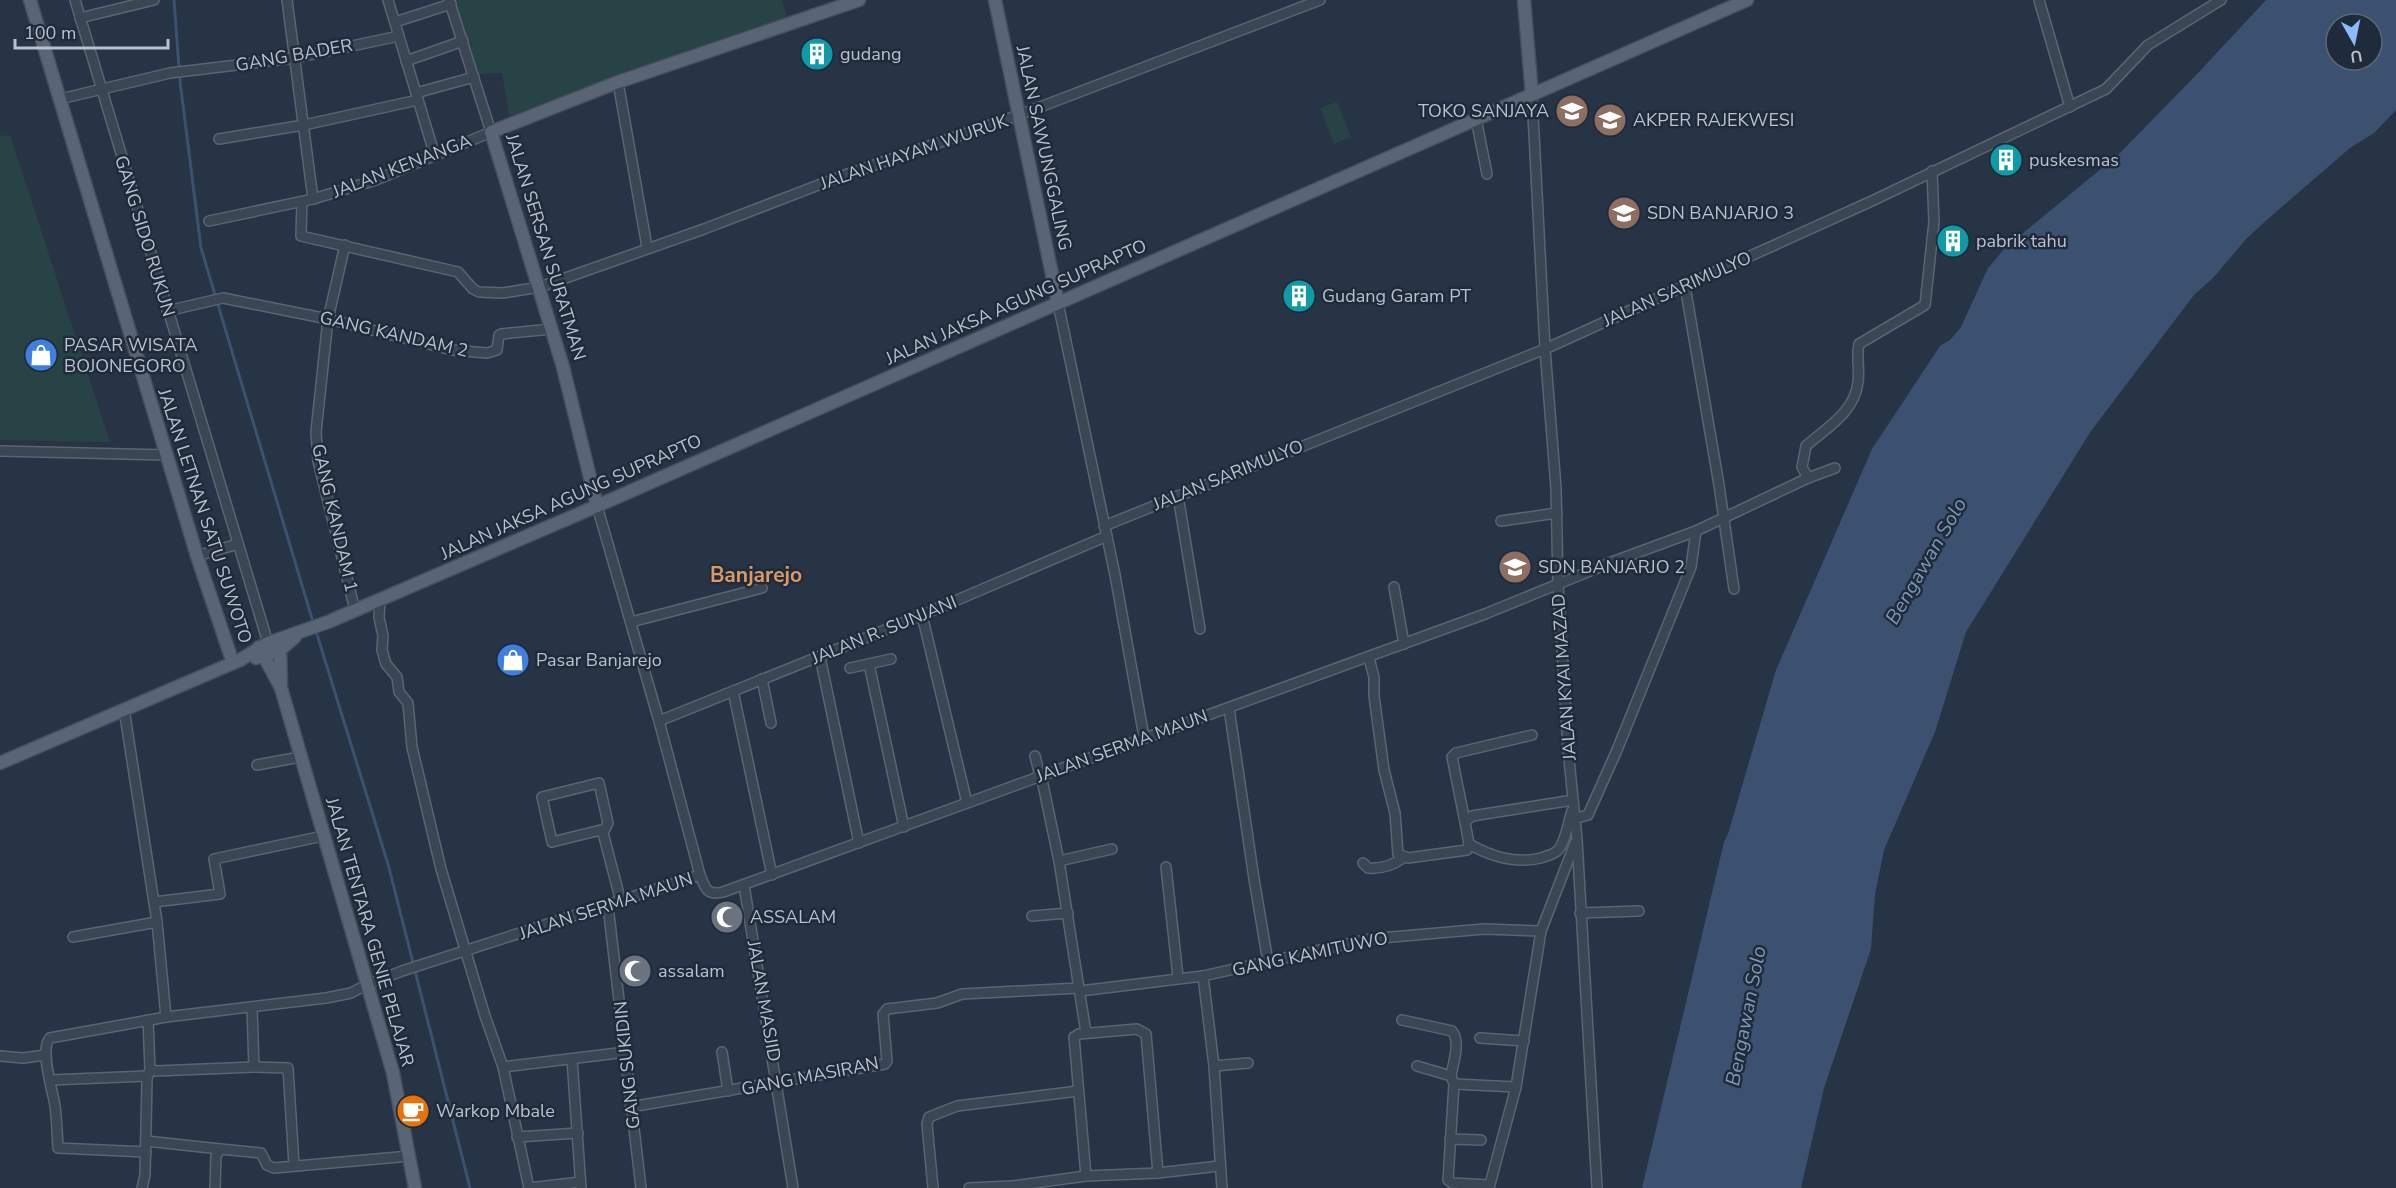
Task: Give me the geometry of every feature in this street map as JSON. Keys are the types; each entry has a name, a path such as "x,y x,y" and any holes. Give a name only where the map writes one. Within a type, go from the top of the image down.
{"main road":[{"name":"JALAN LETNAN SATU SUWOTO","path":"30,0 197,556 237,662"},
{"name":"JALAN SERSAN SURATMAN","path":"597,506 552,329 491,132 618,82 859,0"},
{"name":"JALAN SAWUNGGALING","path":"995,0 1058,303"},
{"path":"1524,0 1532,95"},
{"name":"JALAN JAKSA AGUNG SUPRAPTO","path":"269,648 1748,0"},
{"path":"0,763 269,648"},
{"name":"JALAN TENTARA GENIE PELAJAR","path":"269,648 281,688"},
{"name":"JALAN TENTARA GENIE PELAJAR","path":"269,648 393,1072 415,1188"}],"street":[{"name":"GANG SIDO RUKUN","path":"75,0 269,648"},
{"path":"80,18 154,0"},
{"path":"287,0 313,199"},
{"path":"388,0 435,156"},
{"name":"JALAN HAYAM WURUK","path":"302,202 301,236 458,272 473,289 479,292 503,293 540,287 704,229 842,176 1019,115 1320,0"},
{"path":"2039,0 2070,107"},
{"name":"JALAN SARIMULYO","path":"1104,526 1545,349 2070,107 2106,89 2148,45 2221,0"},
{"path":"395,22 450,2 491,132"},
{"name":"GANG BADER","path":"101,88 170,73 295,58 399,36"},
{"path":"406,61 463,41"},
{"path":"219,139 304,125 417,96 474,77"},
{"path":"618,82 647,248"},
{"path":"60,99 101,88"},
{"name":"JALAN KYAI MAZAD","path":"1532,95 1545,349 1557,513 1558,584 1577,839 1598,1188"},
{"path":"1476,119 1487,174"},
{"name":"JALAN KENANGA","path":"209,221 302,202 376,180 491,132"},
{"path":"1808,478 1802,467 1806,446 1830,428 1852,402 1857,390 1859,344 1925,304 1934,222 1932,171"},
{"name":"GANG KANDAM 1","path":"345,245 328,319 316,432 318,461 355,610"},
{"path":"1685,286 1734,589"},
{"name":"GANG KANDAM 2","path":"167,311 223,298 328,319 429,346 487,353 496,350 501,334 552,329"},
{"path":"1058,303 1107,536 1144,737"},
{"path":"0,451 166,455"},
{"name":"JALAN SERMA MAUN","path":"46,1055 47,1041 50,1038 166,1017 252,1008 351,993 368,984 419,965 700,875 706,891 723,892 1485,614 1696,531 1779,494 1808,478 1835,468"},
{"path":"1178,495 1200,628"},
{"path":"597,506 659,721 700,875"},
{"path":"1501,521 1557,513"},
{"path":"1574,806 1577,818 1588,815 1691,567 1696,531"},
{"name":"JALAN R. SUNJANI","path":"659,721 922,615 1107,536"},
{"path":"197,556 238,544"},
{"path":"1394,587 1404,644"},
{"path":"630,622 762,588"},
{"path":"380,600 382,650 386,664 397,677 399,692 408,703 412,747 441,869 485,1016 503,1067 529,1188 581,1185 572,1059"},
{"path":"922,615 968,803"},
{"path":"820,657 859,843"},
{"path":"1369,658 1374,677 1374,696 1384,770 1395,813 1398,854 1403,858"},
{"path":"850,668 891,659"},
{"path":"869,664 904,826"},
{"path":"762,679 771,723"},
{"path":"733,691 772,875"},
{"path":"1229,708 1268,962"},
{"path":"124,709 157,922 166,1017"},
{"path":"1363,863 1368,868 1390,866 1403,858 1467,850 1469,844 1452,757 1456,753 1532,735"},
{"path":"1035,756 1059,861 1086,1033"},
{"path":"257,765 300,757"},
{"path":"605,829 552,842 543,797 599,783 608,823 605,829 603,833 621,902"},
{"path":"1465,822 1472,816 1480,814 1574,806"},
{"path":"1469,844 1495,856 1518,861 1552,854 1558,850 1562,842 1574,806"},
{"path":"154,902 220,894 214,859 323,836"},
{"path":"1402,1020 1452,1031 1455,1034 1448,1180 1452,1183 1489,1187 1516,1086 1541,931 1577,839"},
{"path":"1059,861 1112,849"},
{"path":"1166,867 1178,977"},
{"name":"JALAN MASJID","path":"744,885 778,1083 793,1188"},
{"name":"GANG SUKIDIN","path":"608,906 641,1188"},
{"path":"1580,913 1639,911"},
{"path":"1032,916 1068,913"},
{"path":"73,937 157,922"},
{"name":"GANG KAMITUWO","path":"1079,990 1178,977 1203,976 1369,939 1484,929 1541,931"},
{"path":"1203,976 1214,1066 1222,1188"},
{"name":"GANG MASIRAN","path":"630,1107 885,1064 887,1061 883,1012 886,1009 937,1004 962,994 1079,990"},
{"path":"252,1008 254,1067"},
{"path":"142,1188 146,1152 149,1072 148,1020"},
{"path":"1086,1176 1073,1040 1076,1035 1086,1033 1137,1029 1146,1034 1158,1173"},
{"path":"1480,1038 1524,1041"},
{"path":"503,1067 626,1052"},
{"path":"722,1052 728,1091"},
{"path":"0,1056 23,1058 46,1055 56,1113 58,1149 146,1152"},
{"path":"1214,1066 1248,1063"},
{"path":"1417,1066 1452,1080 1516,1086"},
{"path":"50,1080 156,1071 288,1068 294,1165"},
{"path":"933,1188 927,1124 929,1117 957,1106 1078,1091"},
{"path":"517,1137 578,1133"},
{"path":"1450,1139 1481,1140"},
{"path":"146,1141 261,1153 269,1167 410,1156"},
{"path":"215,1188 216,1156 220,1149"},
{"path":"969,1188 1012,1186 1086,1176 1127,1179 1219,1166"}],"green space":[{"path":"453,0 782,0 787,18 509,116 502,73 477,74"},
{"path":"1337,102 1351,137 1334,144 1320,108"},
{"name":"PASAR WISATA BOJONEGORO","path":"10,135 110,442 0,440 0,136"}],"water":[{"name":"Bengawan Solo","path":"2266,0 2396,0 2396,110 2374,133 2350,148 2247,238 2214,277 2194,295 2091,431 1966,632 1935,732 1884,850 1875,894 1871,949 1824,1088 1801,1188 1642,1188 1724,842 1776,670 1872,449 1940,346 1950,340 1961,327 1988,268 2005,248 2119,154"}],"waterway":[{"path":"174,0 180,81 201,248 313,622"},
{"path":"315,628 388,864 470,1188"}],"place":[{"name":"gudang","path":"817,54"},
{"name":"TOKO SANJAYA","path":"1572,111"},
{"name":"AKPER RAJEKWESI","path":"1610,120"},
{"name":"puskesmas","path":"2006,160"},
{"name":"SDN BANJARJO 3","path":"1624,213"},
{"name":"pabrik tahu","path":"1953,241"},
{"name":"Gudang Garam PT","path":"1299,296"},
{"name":"PASAR WISATA BOJONEGORO","path":"41,355"},
{"name":"SDN BANJARJO 2","path":"1515,567"},
{"name":"Pasar Banjarejo","path":"513,660"},
{"name":"ASSALAM","path":"727,917"},
{"name":"assalam","path":"635,971"},
{"name":"Warkop Mbale","path":"413,1111"}],"district":[{"name":"Banjarejo","path":"756,575"}]}
